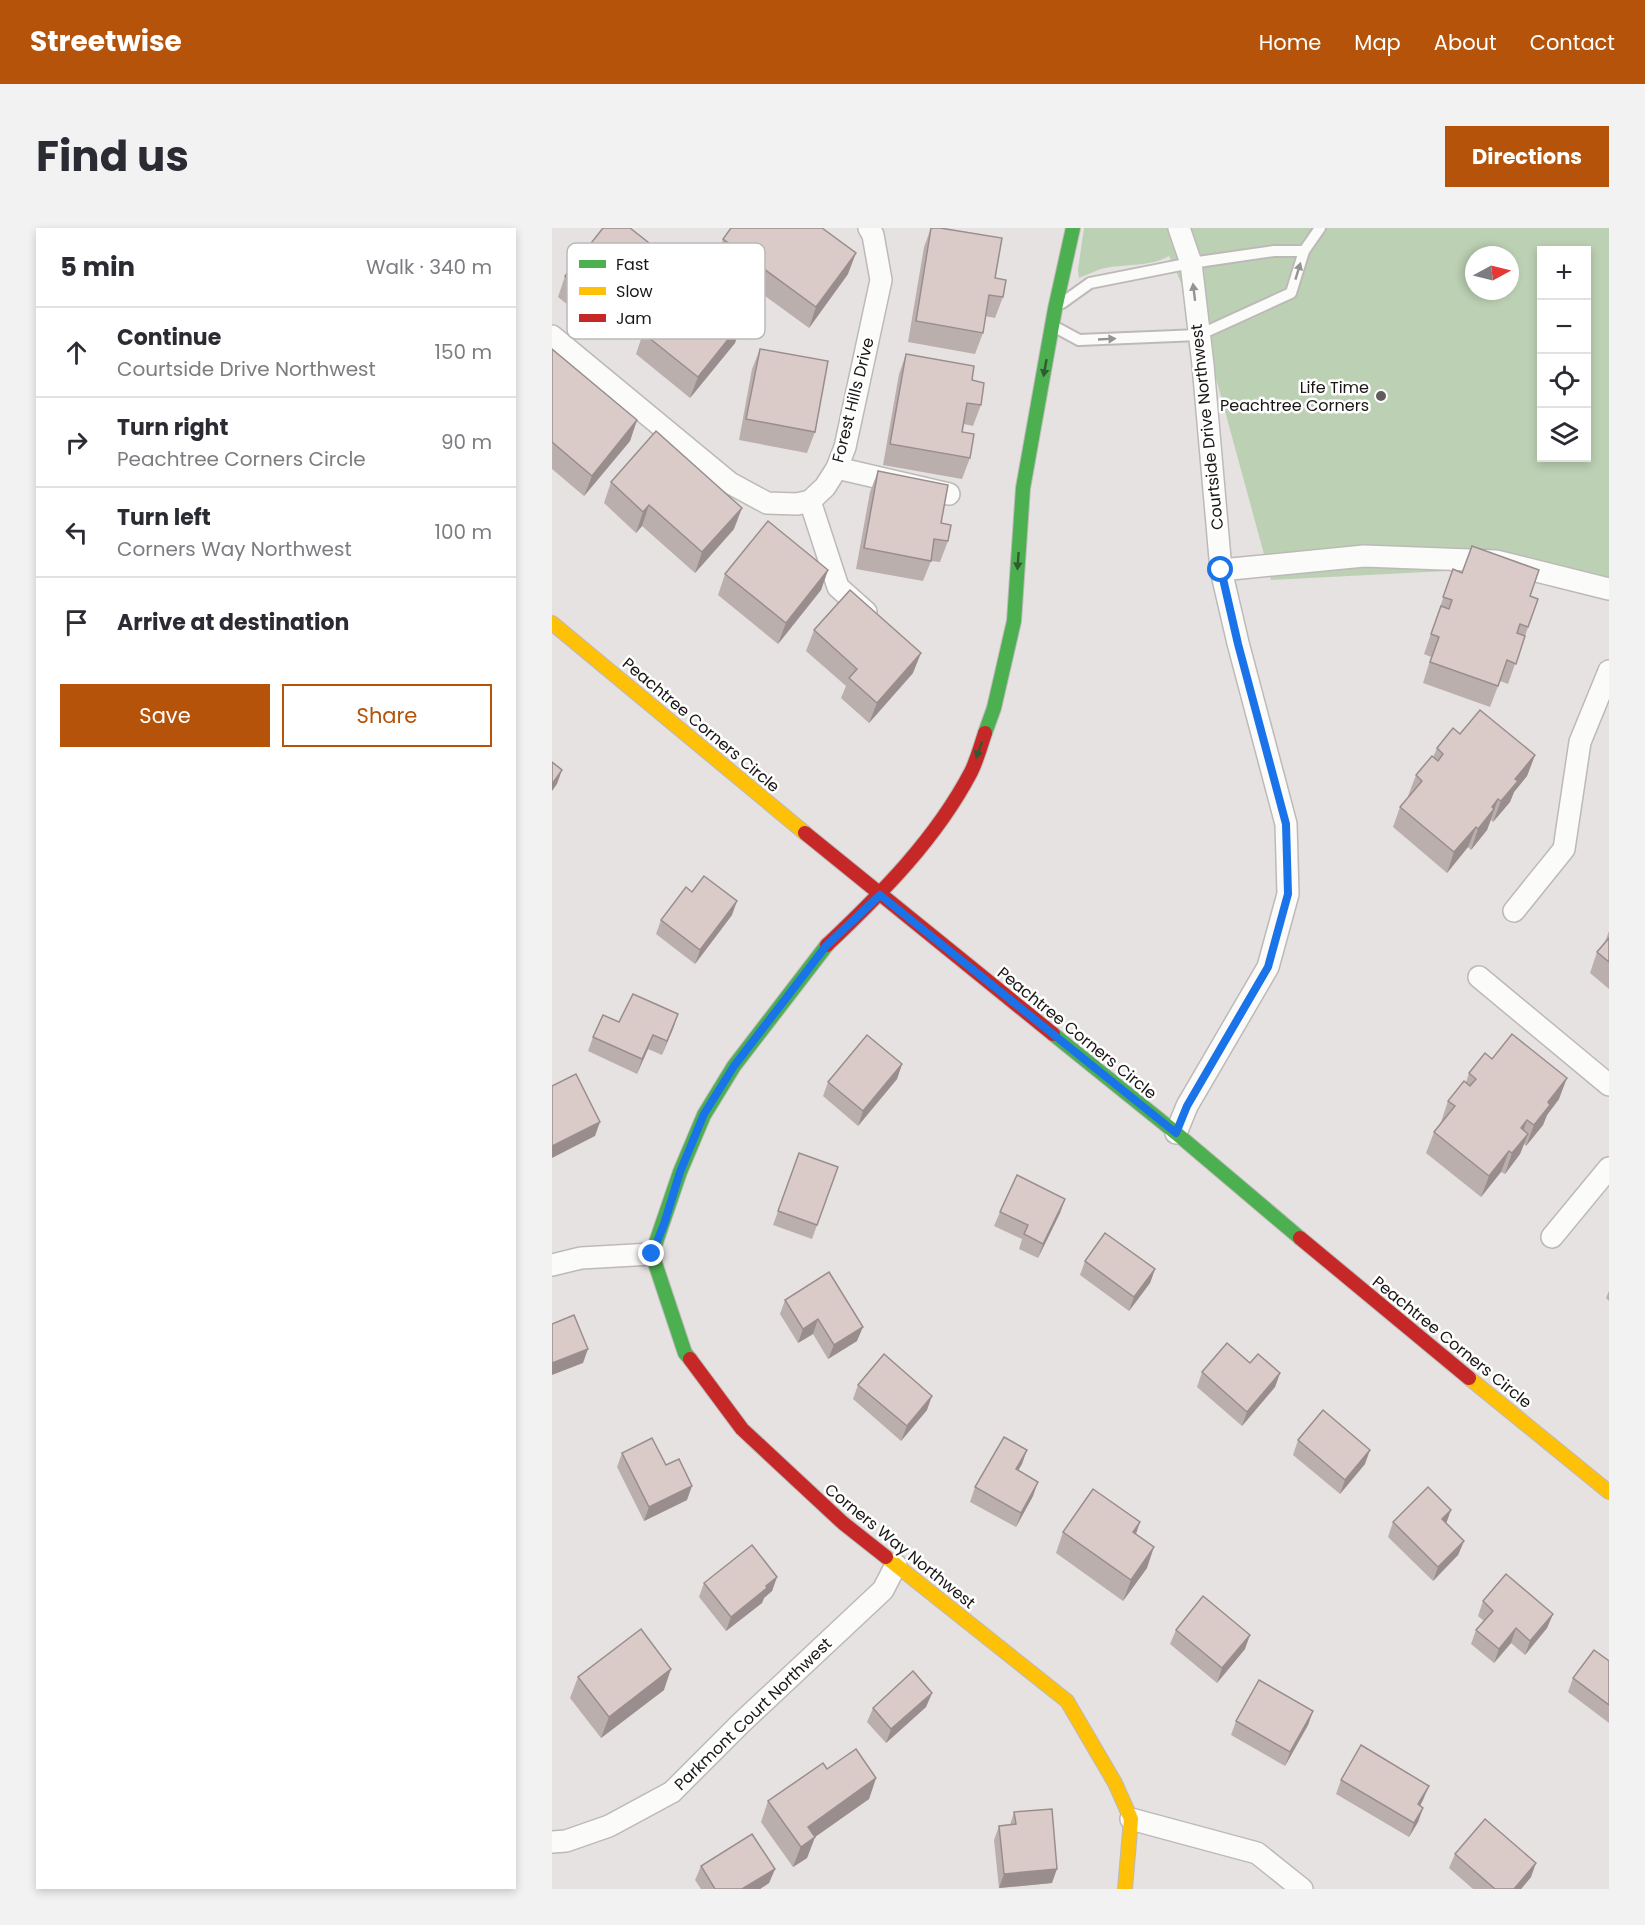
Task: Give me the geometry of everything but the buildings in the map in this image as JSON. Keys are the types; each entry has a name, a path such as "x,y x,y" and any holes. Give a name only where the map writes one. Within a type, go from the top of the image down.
{"street":[{"name":"Forest Hills Drive","path":"810,501 825,487 837,468 845,447 881,280 873,235 869,228"},
{"path":"552,1265 581,1258 652,1254 680,1172 704,1114 734,1066 826,946 880,895 943,818 972,770 994,708 1014,621 1023,488 1055,309 1073,228"},
{"name":"Courtside Drive Northwest","path":"1176,1133 1187,1106 1268,967 1288,894 1286,824 1238,644 1221,570 1191,263 1179,228"},
{"path":"552,336 730,483 767,503 797,504 810,501 838,587 877,622"},
{"path":"837,468 949,494"},
{"path":"1221,570 1364,555 1496,561 1609,589"},
{"name":"Peachtree Corners Circle","path":"552,623 880,895 1176,1133 1322,1257 1609,1492"},
{"path":"1514,911 1564,849 1580,742 1609,671"},
{"path":"1479,977 1609,1085"},
{"path":"1552,1237 1609,1168"},
{"name":"Corners Way Northwest","path":"652,1254 685,1353 742,1429 843,1523 1066,1701 1115,1783 1131,1819 1125,1889"},
{"name":"Parkmont Court Northwest","path":"552,1842 566,1841 609,1826 672,1792 883,1590 896,1566"},
{"path":"1131,1819 1257,1853 1302,1889"}],"lane":[{"path":"1053,325 1079,340 1199,334 1291,293 1304,251 1320,228"},
{"path":"1055,309 1090,283 1191,263 1274,251 1304,251"}],"green space":[{"name":"Life Time Peachtree Corners","path":"1084,228 1609,228 1609,591 1524,567 1271,580 1204,334 1169,256 1144,264 1101,269 1079,278"}],"traffic: fast":[{"path":"985,733 994,708 1014,621 1023,488 1055,309 1073,228"},
{"path":"690,1359 685,1353 652,1254 680,1172 704,1115 734,1066 827,945"},
{"path":"1053,1034 1176,1133 1300,1238"}],"traffic: slow":[{"path":"552,623 805,833"},
{"path":"1469,1378 1609,1492"},
{"path":"886,1557 1067,1701 1115,1783 1131,1819 1125,1889"}],"traffic: jam":[{"path":"827,945 887,886 924,843 957,797 971,772 985,733"},
{"path":"805,833 1053,1034"},
{"path":"1300,1238 1469,1378"},
{"path":"690,1359 742,1429 843,1523 886,1557"}],"place":[{"name":"Life Time Peachtree Corners","path":"1381,396"}],"route":[{"path":"652,1254 680,1172 704,1114 734,1066 826,946 880,895 1176,1133 1187,1106 1268,967 1288,894 1286,824 1238,644 1221,570"}]}
